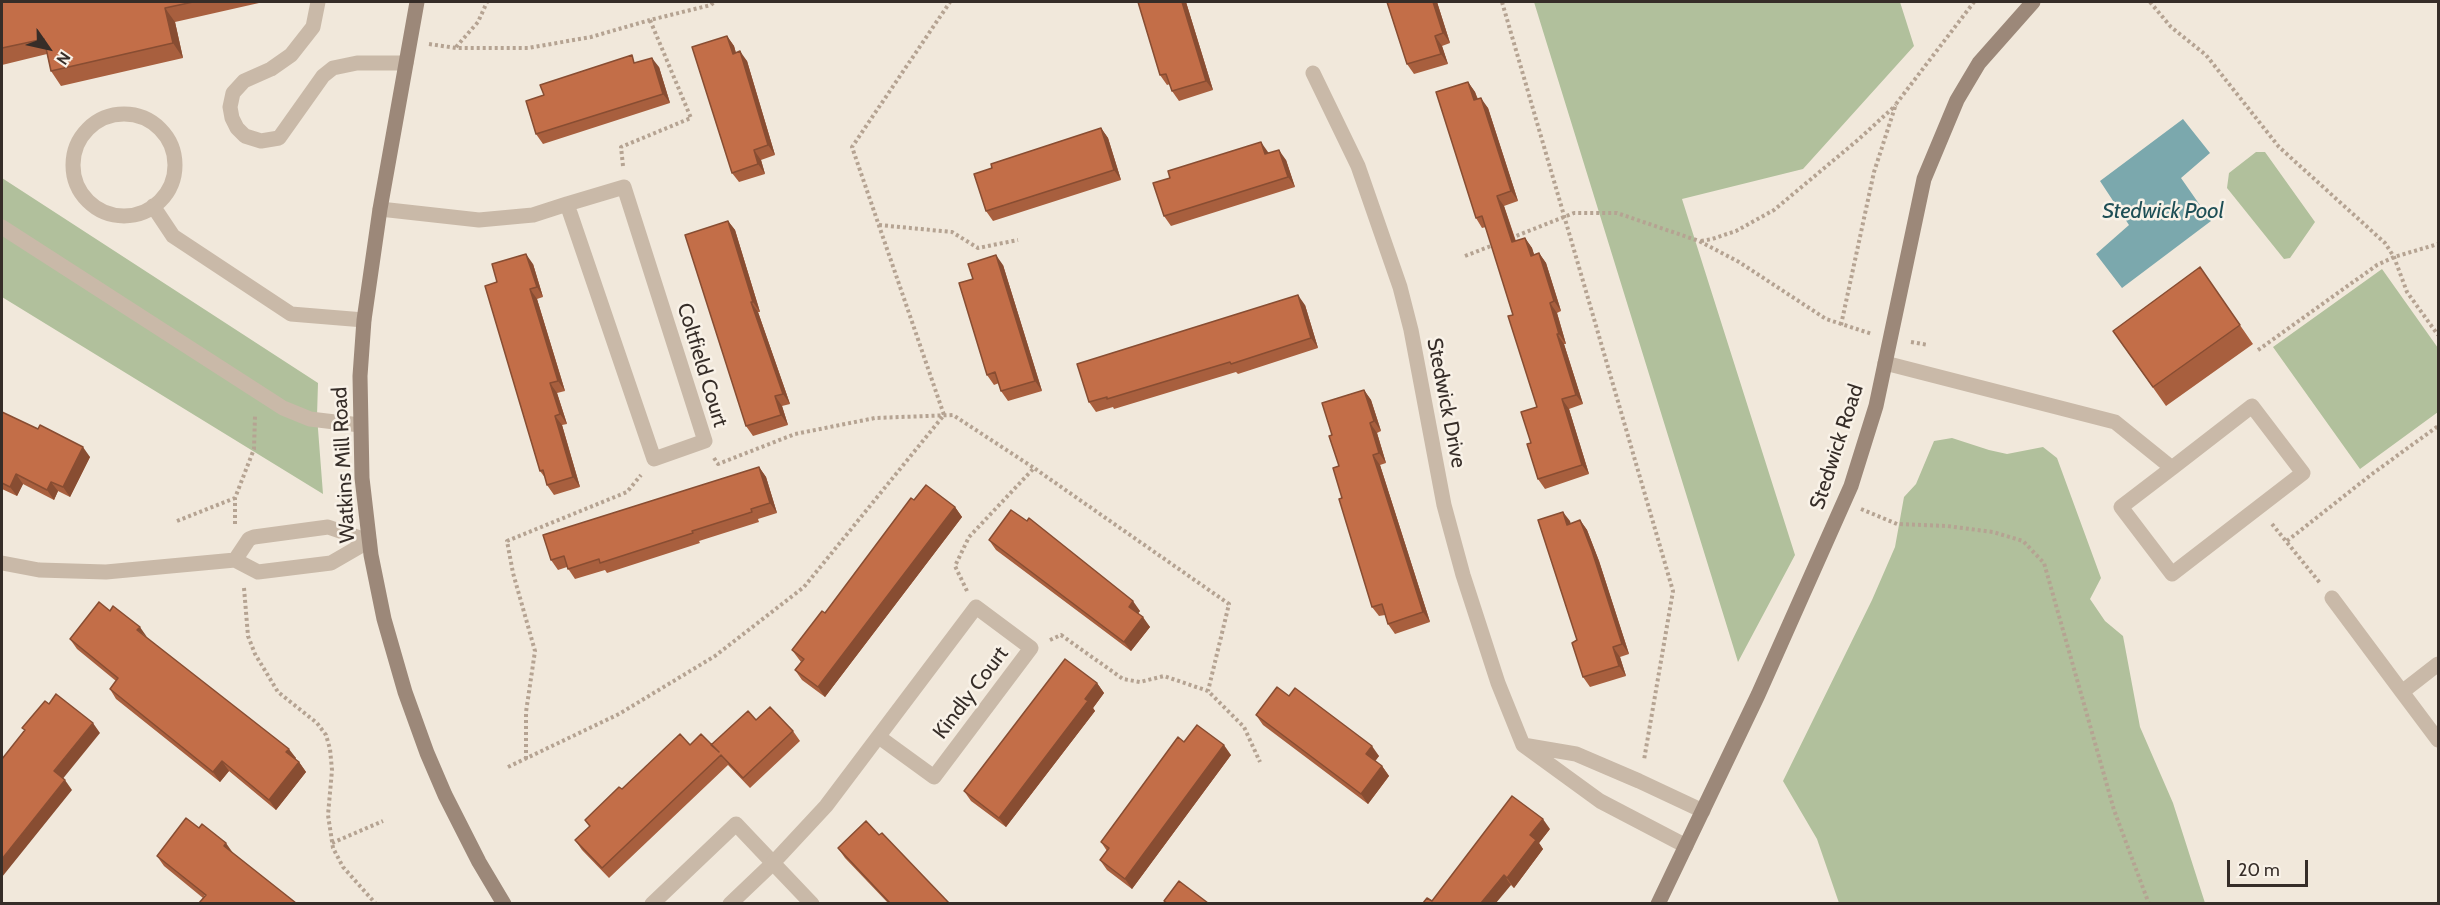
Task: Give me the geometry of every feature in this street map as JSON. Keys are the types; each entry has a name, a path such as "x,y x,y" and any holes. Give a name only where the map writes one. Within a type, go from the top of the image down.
{"street":[{"path":"318,2 313,27 291,55 271,69 244,81 233,93 230,107 232,118 237,128 245,136 261,141 279,138 323,76 333,68 357,63 406,63"},
{"name":"Watkins Mill Road","path":"417,2 380,209 364,320 360,425 362,478 369,541 387,629 405,692 427,753 474,852 504,903"},
{"name":"Stedwick Road","path":"1658,903 1758,695 1844,502 1876,405 1924,179 1957,100 1979,63 2033,2"},
{"name":"Stedwick Drive","path":"1313,73 1358,166 1400,287 1411,330 1444,505 1463,575 1498,683 1523,745"},
{"path":"121,114 138,116 153,123 165,136 172,150 174,165 172,181 165,195 153,206 141,213 114,216 101,211 87,201 78,188 73,173 73,157 79,141 89,128 104,118 121,114"},
{"path":"380,209 479,220 533,215 624,188"},
{"name":"Coltfield Court","path":"624,188 705,441 654,459"},
{"path":"567,204 654,459"},
{"path":"153,206 173,236 291,314 364,320"},
{"path":"2,227 283,408 304,417 360,425"},
{"path":"1885,363 2115,422 2172,468"},
{"path":"2252,406 2303,473 2172,574 2121,507 2172,468 2252,406"},
{"path":"238,559 249,539 254,537 326,528 369,541"},
{"path":"2,563 39,570 106,572 238,559 258,572 331,563 369,541"},
{"path":"2332,598 2439,740"},
{"path":"730,903 773,863 826,806 976,607"},
{"name":"Kindly Court","path":"879,737 934,777 1031,648 976,607"},
{"path":"2402,692 2439,664"},
{"path":"1523,745 1576,754 1640,781 1703,812"},
{"path":"1523,745 1600,801 1686,846"},
{"path":"652,903 736,824 812,903"}],"path":[{"path":"456,48 478,22 487,2"},
{"path":"410,41 456,48 528,48 591,37 714,2"},
{"path":"944,415 852,147 950,2"},
{"path":"1502,2 1673,591 1642,768"},
{"path":"1699,241 1736,231 1774,210 1859,139 1896,104 1974,2"},
{"path":"2150,2 2163,19 2206,55 2279,147 2385,243 2394,257 2407,292 2439,335"},
{"path":"624,188 621,147 691,118 650,20"},
{"path":"1841,325 1874,172 1896,104"},
{"path":"1510,239 1574,213 1617,213 1699,241 1739,262 1826,319 1890,338 1928,345"},
{"path":"879,225 952,232 978,248 1018,240"},
{"path":"1466,256 1499,243"},
{"path":"2258,350 2377,265 2394,257 2439,244"},
{"path":"256,390 254,448 235,498 235,528 248,636 255,654 278,692 317,723 326,735 332,770 328,814 332,843 343,867 376,903"},
{"path":"508,767 619,714 715,656 804,587 944,415"},
{"path":"705,441 717,464 795,434 875,418 953,415 1034,468 1229,604 1208,691"},
{"path":"2332,598 2287,541 2372,474 2439,426"},
{"path":"526,759 526,712 535,651 513,573 507,541 627,492 654,459"},
{"path":"976,607 955,566 969,537 1034,468"},
{"path":"177,521 235,498"},
{"path":"1844,502 1897,524 1993,532 2023,541 2044,563 2114,810 2149,903"},
{"path":"1031,648 1061,635 1123,679 1140,682 1164,676 1208,691 1244,727 1260,762"},
{"path":"332,843 382,821"}],"green space":[{"path":"1534,2 1900,2 1914,46 1803,169 1682,199 1795,555 1738,662"},
{"path":"2256,152 2265,152 2315,222 2290,258 2284,259 2227,188 2229,173"},
{"path":"2,178 318,383 317,416 323,494 2,297"},
{"path":"2382,269 2438,348 2438,412 2360,469 2273,347"},
{"path":"1952,438 2007,454 2043,447 2057,458 2101,578 2090,599 2105,621 2123,636 2140,727 2173,803 2205,903 1839,903 1817,839 1783,781 1872,600 1895,547 1904,497 1916,484 1934,441"}],"water":[{"name":"Stedwick Pool","path":"2183,119 2210,153 2181,178 2211,221 2122,288 2096,254 2129,225 2100,181"}],"building":[{"path":"2,2 193,2 165,8 173,43 51,71 44,39 2,48"},
{"path":"1138,2 1182,2 1206,81 1172,91 1166,74 1160,75"},
{"path":"1387,2 1433,2 1443,33 1435,36 1441,54 1407,64"},
{"path":"727,36 733,54 740,51 768,145 754,150 758,164 732,173 692,47"},
{"path":"632,55 634,63 652,58 663,94 536,134 526,101 544,95 540,85"},
{"path":"1468,82 1474,100 1481,98 1511,191 1497,196 1512,242 1525,238 1531,256 1539,253 1554,301 1550,303 1559,334 1557,334 1576,395 1562,399 1582,465 1538,479 1527,444 1531,443 1521,412 1537,407 1508,316 1513,315 1482,216 1476,218 1436,92"},
{"path":"1101,128 1114,170 986,211 974,174 992,168 991,164"},
{"path":"1261,142 1265,154 1279,150 1288,177 1164,216 1153,183 1170,178 1168,171"},
{"path":"728,221 753,302 751,302 783,394 775,396 781,415 746,426 685,235"},
{"path":"526,254 537,287 530,289 558,381 550,383 560,414 555,416 573,477 547,485 543,470 540,471 485,286 497,282 492,264"},
{"path":"996,255 1035,381 1001,391 995,372 987,375 959,283 973,279 968,264"},
{"path":"2200,267 2240,325 2153,387 2113,331"},
{"path":"1298,295 1311,338 1231,364 1230,362 1107,399 1107,397 1089,402 1077,364"},
{"path":"1364,390 1374,421 1370,423 1379,453 1373,455 1423,612 1388,624 1382,604 1372,607 1339,499 1342,498 1333,468 1339,466 1329,436 1332,435 1322,403"},
{"path":"2,412 38,429 40,425 83,447 63,487 51,482 47,490 16,474 10,487 2,483"},
{"path":"759,467 770,503 751,509 752,512 600,563 599,559 568,569 564,556 551,560 543,535"},
{"path":"926,485 955,507 818,687 795,670 804,659 792,650 822,611 825,613 911,498 914,500"},
{"path":"1011,510 1027,521 1029,518 1133,601 1129,607 1143,617 1124,642 989,540"},
{"path":"1563,512 1567,525 1580,520 1622,644 1613,647 1619,666 1583,677 1572,643 1577,640 1538,520"},
{"path":"99,602 110,611 113,606 140,627 137,630 289,749 286,752 299,762 269,800 222,761 213,772 110,689 118,678 70,639"},
{"path":"1065,659 1097,683 1085,699 1088,701 999,818 964,791"},
{"path":"1277,687 1289,696 1295,688 1372,746 1366,754 1382,766 1361,794 1256,715"},
{"path":"56,694 93,723 54,771 65,780 2,859 2,759 25,730 22,728 45,701 49,704"},
{"path":"770,707 793,731 743,778 721,755 602,868 575,840 590,826 585,820 619,787 622,789 680,734 690,745 701,734 712,745 748,711 756,720"},
{"path":"1197,725 1224,745 1125,879 1100,860 1109,848 1101,842 1178,737 1184,742"},
{"path":"1512,796 1543,819 1530,835 1536,840 1507,878 1504,875 1481,903 1423,903 1427,898 1432,901"},
{"path":"186,818 199,828 202,824 226,843 224,846 296,903 199,903 206,895 157,856"},
{"path":"866,821 879,835 882,833 949,903 890,903 838,848"},
{"path":"1179,881 1208,903 1167,903 1164,901"}]}
